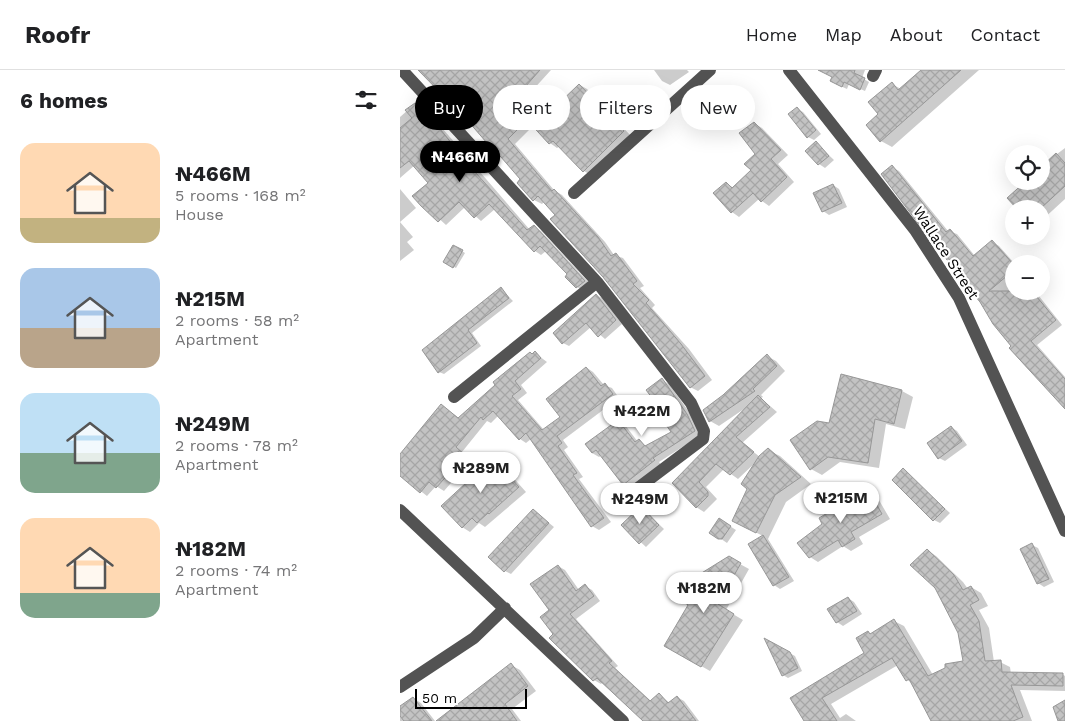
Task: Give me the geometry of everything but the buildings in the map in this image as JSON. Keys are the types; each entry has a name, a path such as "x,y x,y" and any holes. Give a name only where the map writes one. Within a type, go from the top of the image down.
{"street":[{"path":"402,70 597,282 691,403 704,431 703,439 614,506"},
{"path":"574,193 710,70"},
{"name":"Wallace Street","path":"788,70 915,230 959,298 1065,531"},
{"path":"454,397 597,282"},
{"path":"400,510 623,721"},
{"path":"400,688 474,638 505,608"}]}
